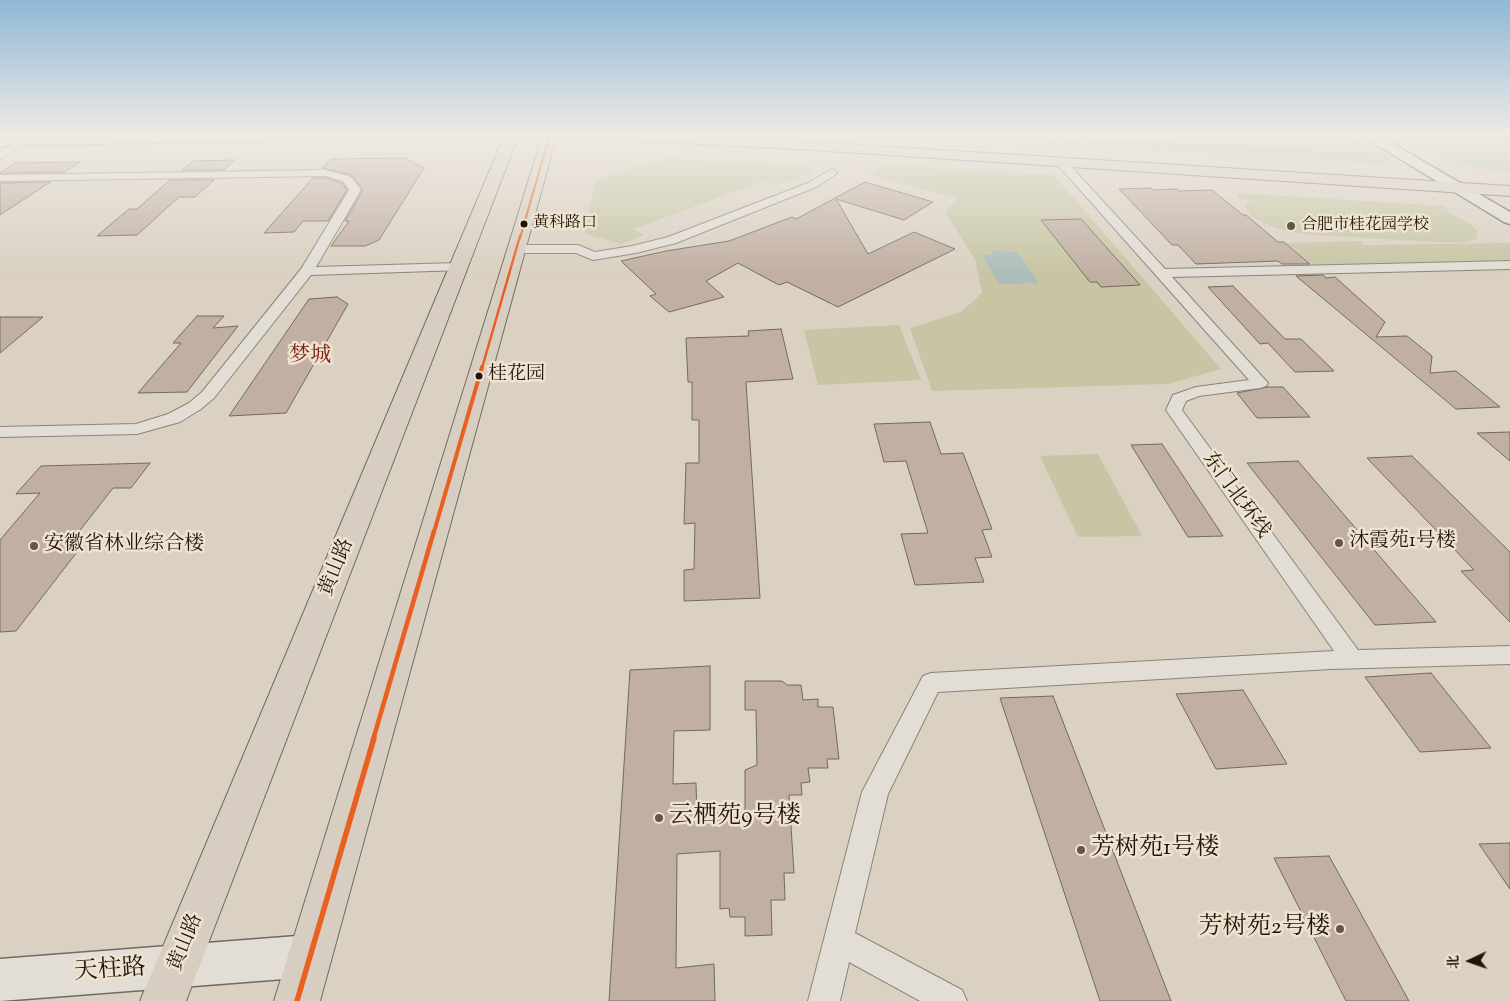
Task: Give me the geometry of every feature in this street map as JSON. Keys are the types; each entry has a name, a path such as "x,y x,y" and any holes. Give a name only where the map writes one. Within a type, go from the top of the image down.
{"main road":[{"name":"黄山路","path":"170,984 493,181"},
{"path":"297,1001 537,181"},
{"path":"1343,181 1510,192"}],"street":[{"path":"0,432 137,429 174,418 195,406 208,395 307,271 356,190 348,181"},
{"path":"517,250 578,249 593,256 632,250 680,236 812,185 819,181"},
{"path":"1078,181 1162,273 1510,265"},
{"path":"1445,181 1510,219"},
{"path":"307,271 458,267"},
{"name":"东门北环线","path":"1162,273 1260,383 1196,392 1179,398 1174,410 1353,660"},
{"path":"824,1001 874,792 931,683 1353,660 1510,655"},
{"path":"839,940 951,1001"},
{"name":"天柱路","path":"0,980 170,984 310,956"}],"shaded area":[{"path":"595,181 765,181 633,229 644,235 621,244 585,234"},
{"path":"769,181 790,181 778,185"},
{"path":"892,181 1059,181 1221,369 1168,384 932,391 910,328 961,312 982,293 975,259 945,212 958,199"},
{"path":"1236,193 1444,206 1449,210 1446,211 1472,225 1477,231 1477,238 1468,242 1432,242 1302,234 1270,226 1251,216 1245,206 1250,200 1239,199"},
{"path":"1363,241 1362,245 1510,243 1510,261 1313,265 1287,243"},
{"path":"994,251 1017,252 1039,283 1000,284 981,255 990,255"},
{"path":"899,325 921,380 818,385 804,330"},
{"path":"1098,454 1142,536 1078,537 1040,456"}],"building":[{"path":"169,181 213,181 195,197 179,197 137,235 97,236 129,209 137,209"},
{"path":"311,181 335,181 342,183 347,190 328,221 303,221 294,232 264,233"},
{"path":"356,181 416,181 379,240 365,246 331,246 349,221 345,221 363,190"},
{"path":"50,182 29,196 0,215 0,183"},
{"path":"865,182 933,202 904,220 836,199 868,254 914,232 955,249 838,307 787,282 779,285 738,263 706,281 724,297 669,312 650,296 656,294 621,261 666,251 729,241 792,217 796,219"},
{"path":"1149,188 1155,190 1177,189 1179,191 1212,190 1278,242 1284,242 1310,264 1282,264 1278,261 1196,264 1178,245 1172,245 1119,189"},
{"path":"1081,219 1140,285 1101,287 1097,282 1090,282 1041,220"},
{"path":"1323,275 1326,278 1335,277 1385,322 1376,337 1407,336 1432,356 1430,373 1456,371 1500,407 1456,409 1296,276"},
{"path":"1233,286 1285,339 1301,339 1334,371 1295,372 1268,343 1260,344 1208,287"},
{"path":"337,297 348,304 286,413 229,416 309,299"},
{"path":"197,316 224,316 213,328 238,326 187,392 138,393 181,343 173,343"},
{"path":"0,317 43,317 0,353"},
{"path":"781,329 793,379 746,382 760,598 684,601 684,570 694,569 695,523 684,524 686,463 699,463 699,420 692,420 692,382 688,382 686,338 749,336 748,331"},
{"path":"1267,387 1283,387 1310,417 1257,418 1237,393"},
{"path":"930,422 941,454 963,453 992,529 982,530 992,557 975,558 984,582 915,585 901,534 928,533 906,461 884,462 874,424"},
{"path":"1510,432 1510,461 1477,433"},
{"path":"1162,444 1223,536 1188,537 1131,445"},
{"path":"1412,456 1510,552 1510,622 1461,571 1474,570 1367,458"},
{"name":"沐霞苑1号楼","path":"1298,461 1436,622 1375,625 1247,463"},
{"name":"安徽省林业综合楼","path":"150,463 131,488 113,488 63,552 77,552 16,631 0,632 0,540 40,493 16,494 41,466"},
{"path":"710,666 710,730 674,731 673,784 696,783 697,817 704,813 745,813 745,770 757,765 756,710 745,710 745,681 782,681 787,685 801,685 803,700 818,699 818,707 833,707 839,759 827,759 828,768 808,768 810,782 801,783 802,795 789,795 794,873 784,873 785,900 771,900 772,935 745,936 745,917 730,917 729,908 720,909 720,851 677,854 676,968 714,964 715,1001 609,1001 630,670"},
{"path":"1431,673 1491,748 1420,752 1365,677"},
{"path":"1243,690 1287,764 1216,769 1176,694"},
{"name":"芳树苑1号楼","path":"1053,696 1171,1001 1100,1001 1000,698"},
{"path":"1510,843 1510,889 1479,844"},
{"name":"芳树苑2号楼","path":"1329,856 1409,1001 1346,1001 1274,858"}],"transit line":[{"path":"297,1001 536,181"}],"place":[{"name":"黄科路口","path":"524,224"},
{"name":"合肥市桂花园学校","path":"1291,226"},
{"name":"桂花园","path":"479,376"},
{"name":"沐霞苑1号楼","path":"1339,543"},
{"name":"安徽省林业综合楼","path":"34,546"},
{"name":"云栖苑9号楼","path":"659,818"},
{"name":"芳树苑1号楼","path":"1081,850"},
{"name":"芳树苑2号楼","path":"1340,929"}],"district":[{"name":"梦城","path":"310,357"}]}
